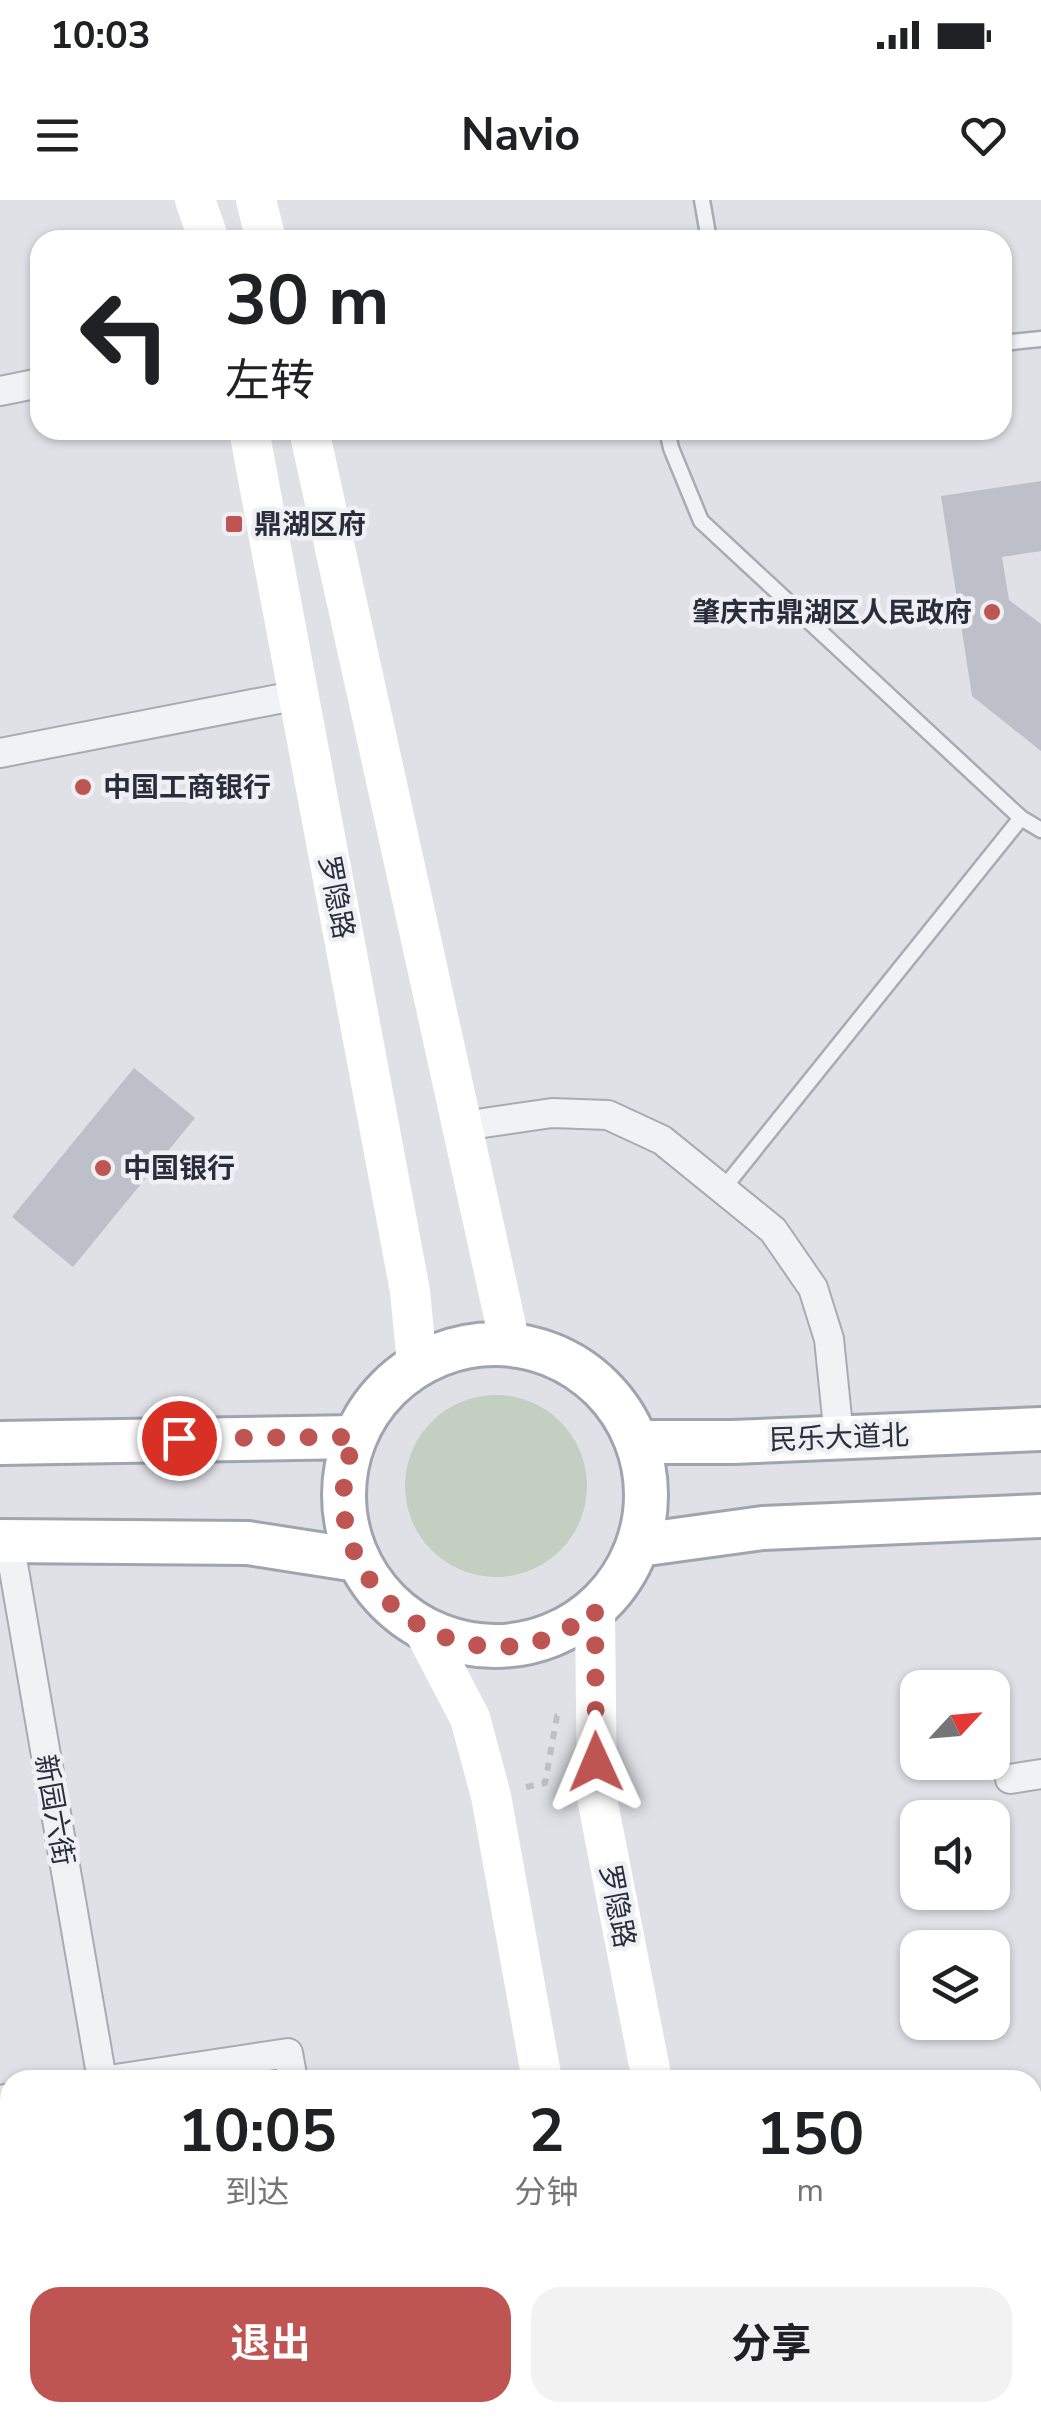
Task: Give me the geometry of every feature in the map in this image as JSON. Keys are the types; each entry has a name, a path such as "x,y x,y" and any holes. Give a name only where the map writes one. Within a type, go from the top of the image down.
{"main road":[{"path":"195,200 206,230"},
{"path":"256,200 264,230"},
{"name":"罗隐路","path":"251,440 410,1291 416,1364"},
{"path":"312,440 510,1344"},
{"path":"510,1344 551,1354 588,1375 617,1405 637,1442 647,1494 639,1546 621,1581 595,1610 557,1635 512,1647 467,1645 424,1630 385,1601 357,1560 345,1520 344,1478 354,1437 380,1395 416,1364 462,1346 510,1344"},
{"name":"民乐大道北","path":"637,1442 1041,1429"},
{"path":"0,1443 354,1437"},
{"path":"639,1546 763,1528 1041,1516"},
{"path":"4,1541 248,1543 357,1560"},
{"name":"罗隐路","path":"595,1610 597,1798 650,2070"},
{"path":"424,1630 470,1718 491,1796 540,2070"}],"street":[{"path":"0,391 30,385"},
{"path":"0,753 299,696"},
{"path":"463,1126 552,1113 608,1114 662,1140 772,1230 813,1288 829,1339 839,1438"},
{"name":"新园六街","path":"4,1541 103,2070"},
{"path":"1010,1779 1041,1774"},
{"path":"237,2070 290,2066"}],"lane":[{"path":"702,200 707,230"},
{"path":"1012,342 1041,340"},
{"path":"670,440 700,521 1021,818 1041,830"},
{"path":"723,1190 1021,818"}],"path":[{"path":"491,1796 546,1782 556,1716 595,1709"}],"green space":[{"path":"496,1395 531,1402 561,1421 580,1451 587,1486 580,1521 561,1551 531,1570 496,1577 461,1570 431,1551 412,1521 405,1486 412,1451 431,1421 461,1402"}],"building":[{"name":"肇庆市鼎湖区人民政府","path":"1041,481 1041,551 1002,557 1009,600 1041,624 1041,751 972,696 941,496"},
{"name":"中国银行","path":"134,1068 195,1118 73,1267 12,1217"}],"place":[{"name":"鼎湖区府","path":"234,524"},
{"name":"肇庆市鼎湖区人民政府","path":"992,612"},
{"name":"中国工商银行","path":"83,787"},
{"name":"中国银行","path":"103,1168"}],"route":[{"path":"179,1438 354,1437 344,1478 345,1520 357,1560 385,1601 424,1630 467,1645 512,1647 557,1635 595,1610 596,1762"}]}
